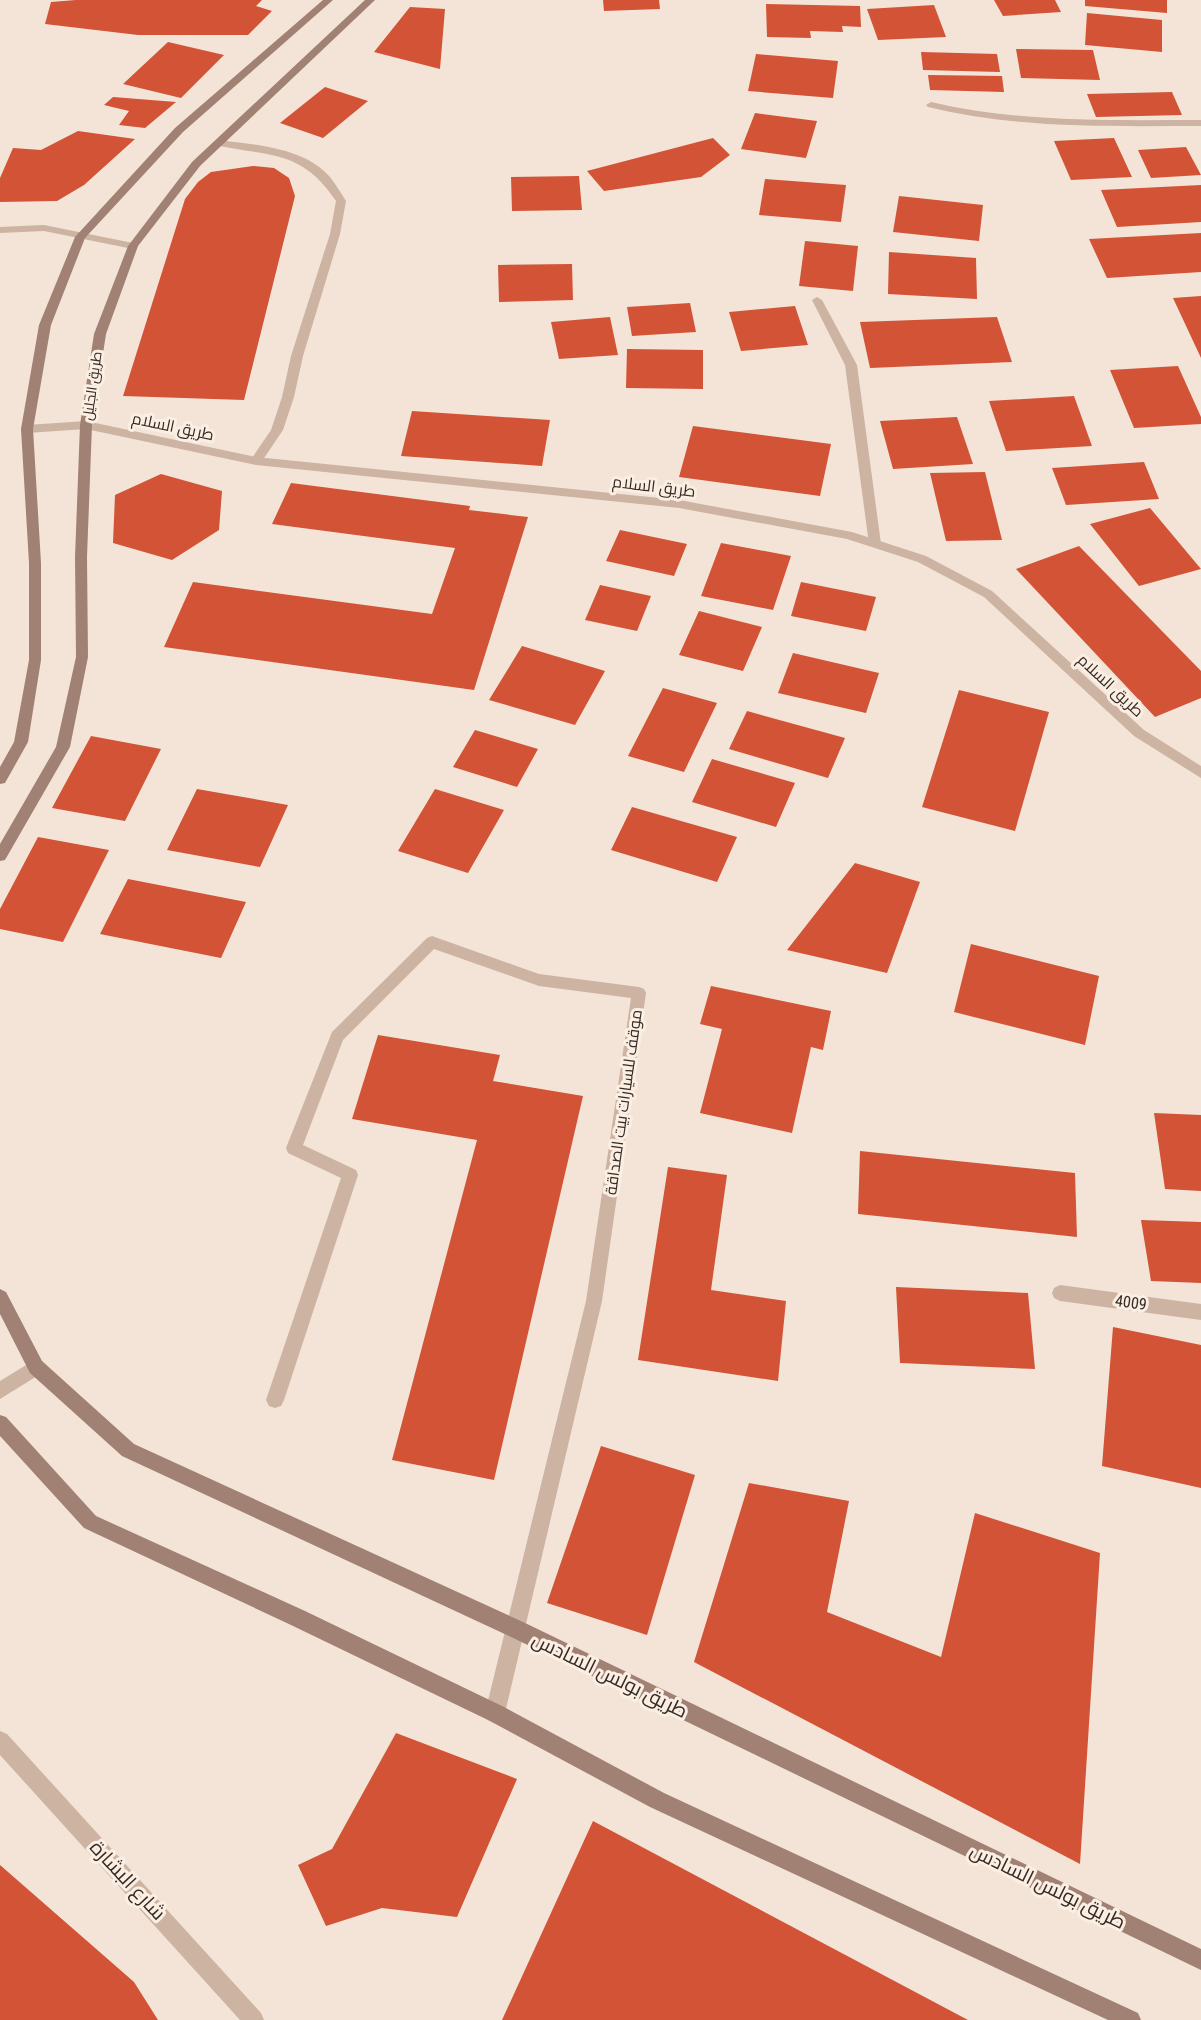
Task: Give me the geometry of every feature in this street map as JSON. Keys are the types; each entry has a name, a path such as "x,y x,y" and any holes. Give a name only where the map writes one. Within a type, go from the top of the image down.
{"street":[{"path":"0,779 21,742 35,660 34,563 27,429 45,325 80,237 179,130 328,0"},
{"name":"طريق الجليل","path":"0,856 63,747 82,657 81,557 86,424 100,333 133,246 196,164 370,0"},
{"path":"931,105 962,114 1019,122 1201,123"},
{"path":"219,143 260,149 301,161 324,177 341,201 335,234 297,356 288,397 277,430 256,461"},
{"path":"0,230 44,228 133,246"},
{"path":"817,300 851,365 874,544"},
{"name":"طريق السلام","path":"27,429 86,424 256,461 680,504 848,535 922,559 988,594 1139,733 1201,772"},
{"name":"موقف للسيارات بيت الصداقة","path":"274,1400 350,1175 294,1148 337,1036 432,942 539,980 639,993 594,1301 495,1713"},
{"name":"4009","path":"1060,1293 1201,1312"},
{"path":"0,1297 36,1367 0,1391"},
{"name":"طريق بولس السادس","path":"36,1367 128,1450 516,1629 1201,1960"},
{"path":"0,1423 90,1522 298,1618 495,1713 657,1800 1131,2020"},
{"name":"شارع البشارة","path":"0,1741 254,2020"}],"building":[{"path":"262,0 256,6 272,11 248,35 138,35 45,24 51,2"},
{"path":"603,0 659,0 660,9 604,11"},
{"path":"994,0 1055,0 1061,12 1003,16"},
{"path":"1085,0 1167,0 1167,13 1085,6"},
{"path":"766,4 860,6 861,27 842,26 843,32 810,31 811,38 767,37"},
{"path":"934,5 946,37 878,40 867,9"},
{"path":"410,7 445,9 440,69 374,52"},
{"path":"1087,13 1162,20 1162,52 1085,45"},
{"path":"168,42 224,55 181,98 123,84"},
{"path":"1016,49 1093,50 1100,80 1021,78"},
{"path":"921,52 997,54 1000,72 923,70"},
{"path":"756,54 838,61 833,98 748,91"},
{"path":"928,75 1002,76 1004,92 930,90"},
{"path":"325,87 368,101 323,138 280,123"},
{"path":"1172,92 1182,115 1096,117 1087,94"},
{"path":"113,97 176,102 145,128 119,125 129,111 104,105"},
{"path":"755,113 817,121 806,158 741,149"},
{"path":"78,131 135,139 84,185 57,201 0,202 0,178 13,148 41,150"},
{"path":"713,138 730,155 701,177 604,191 587,171"},
{"path":"1114,138 1132,177 1071,180 1054,141"},
{"path":"1186,147 1201,175 1151,178 1138,150"},
{"path":"253,166 274,168 289,178 295,196 244,400 123,396 185,199 198,182 211,172"},
{"path":"579,176 582,210 512,211 511,177"},
{"path":"765,179 846,185 841,222 759,215"},
{"path":"1201,185 1201,222 1117,227 1101,190"},
{"path":"899,196 983,205 979,241 893,232"},
{"path":"1201,233 1201,272 1107,278 1089,239"},
{"path":"805,241 858,246 853,291 799,286"},
{"path":"889,252 976,258 977,299 888,294"},
{"path":"572,264 573,300 499,302 498,265"},
{"path":"1201,296 1201,358 1173,298"},
{"path":"690,303 696,332 632,336 627,307"},
{"path":"795,306 808,345 741,351 729,312"},
{"path":"610,317 618,355 559,359 551,322"},
{"path":"997,317 1012,362 870,368 860,322"},
{"path":"627,349 703,350 703,389 626,388"},
{"path":"1178,366 1201,417 1201,424 1134,428 1110,370"},
{"path":"1074,396 1092,446 1006,451 989,401"},
{"path":"412,411 550,420 542,466 401,456"},
{"path":"957,417 973,464 893,469 880,421"},
{"path":"693,426 831,444 820,496 679,477"},
{"path":"1144,462 1159,499 1066,505 1052,468"},
{"path":"985,472 1002,540 946,541 930,473"},
{"path":"161,474 222,491 219,530 172,560 113,543 115,495"},
{"path":"291,483 470,506 469,510 528,517 474,690 164,647 193,582 432,614 455,548 272,524"},
{"path":"1150,508 1201,569 1139,586 1090,524"},
{"path":"620,530 687,544 674,576 606,561"},
{"path":"721,543 791,556 773,610 701,596"},
{"path":"1079,546 1201,671 1201,698 1155,717 1016,569"},
{"path":"801,582 876,597 866,631 791,616"},
{"path":"600,585 651,596 637,631 585,620"},
{"path":"699,611 762,627 743,671 679,655"},
{"path":"522,646 605,671 575,725 489,700"},
{"path":"793,653 879,673 866,713 778,693"},
{"path":"663,688 717,703 684,772 628,756"},
{"path":"959,690 1049,712 1015,831 922,807"},
{"path":"747,711 845,738 828,778 729,749"},
{"path":"475,730 538,749 517,787 453,767"},
{"path":"91,736 161,749 125,821 52,808"},
{"path":"712,759 795,783 776,827 692,802"},
{"path":"197,789 288,805 260,867 167,850"},
{"path":"435,789 504,810 468,873 398,851"},
{"path":"632,807 737,837 717,882 611,850"},
{"path":"38,837 109,850 63,942 0,929 0,909"},
{"path":"855,863 920,882 887,973 787,950"},
{"path":"128,879 246,902 221,958 100,934"},
{"path":"971,944 1099,976 1085,1045 954,1012"},
{"path":"711,986 831,1011 823,1050 811,1047 792,1133 700,1113 722,1029 700,1024"},
{"path":"378,1035 500,1055 493,1081 583,1096 494,1480 392,1460 477,1140 352,1119"},
{"path":"1154,1113 1201,1115 1201,1191 1165,1189"},
{"path":"860,1151 1075,1173 1077,1237 858,1214"},
{"path":"668,1167 727,1175 711,1290 786,1301 778,1381 638,1360"},
{"path":"1141,1220 1201,1222 1201,1283 1151,1281"},
{"path":"896,1287 1028,1293 1035,1369 900,1363"},
{"path":"1113,1327 1201,1345 1201,1488 1102,1466"},
{"path":"601,1446 695,1475 647,1635 547,1603"},
{"path":"749,1483 849,1501 827,1612 941,1657 975,1513 1100,1553 1080,1864 694,1662"},
{"path":"396,1733 517,1779 457,1917 382,1908 326,1926 298,1865 332,1849"},
{"path":"593,1821 968,2020 502,2020"},
{"path":"0,1865 134,1982 158,2020 0,2020"}]}
